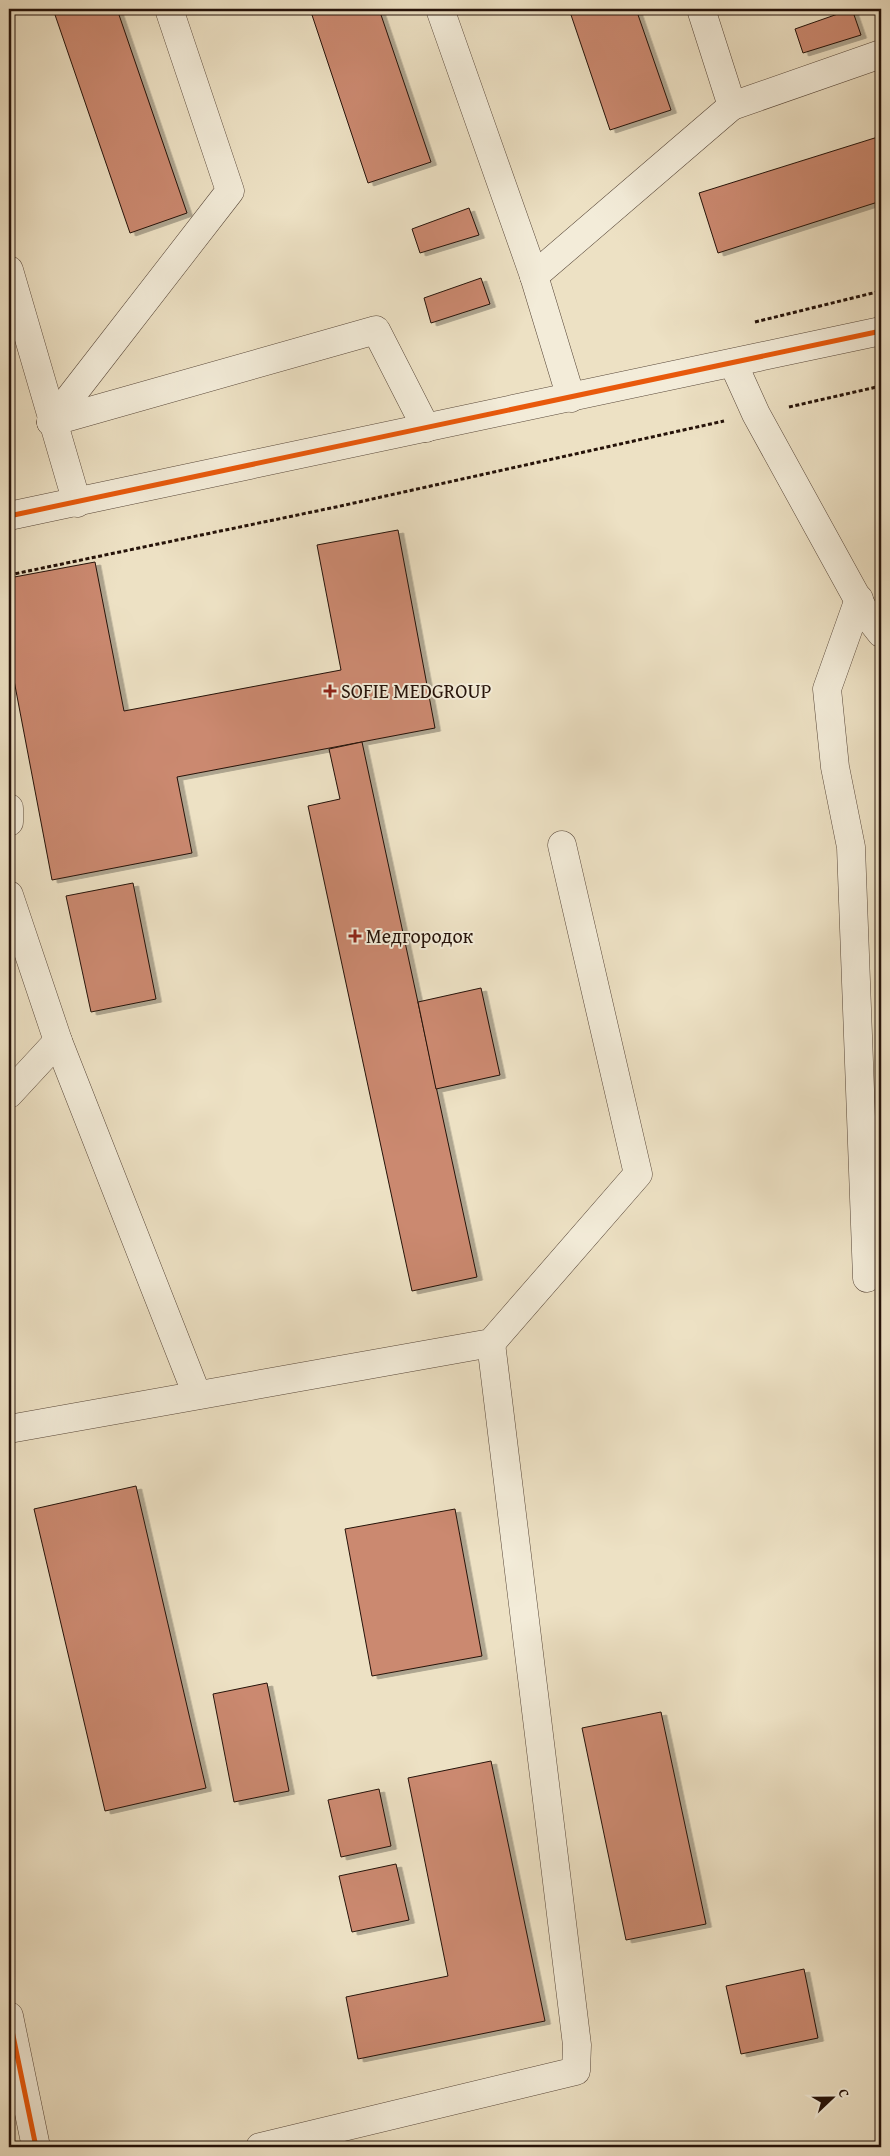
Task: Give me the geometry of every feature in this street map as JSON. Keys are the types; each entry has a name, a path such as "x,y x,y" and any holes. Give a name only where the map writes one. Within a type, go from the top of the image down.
{"street":[{"path":"52,422 230,191 169,9"},
{"path":"440,9 534,276 571,398"},
{"path":"701,9 732,106"},
{"path":"534,276 732,106 881,54"},
{"path":"9,270 77,503"},
{"path":"52,422 376,330 426,428"},
{"path":"9,516 881,331"},
{"path":"733,363 756,414 859,599 881,633"},
{"path":"859,599 828,689 835,767 851,846 867,1278"},
{"path":"9,808 9,822"},
{"path":"9,1429 491,1343 638,1174 562,845"},
{"path":"9,895 58,1042 197,1395"},
{"path":"9,1094 58,1042"},
{"path":"260,2147 576,2071 576,2036 491,1343"},
{"path":"9,2016 36,2147"}],"path":[{"path":"9,574 336,507 881,386"}],"building":[{"path":"53,9 117,9 187,213 130,233"},
{"path":"310,9 379,9 431,162 368,183"},
{"path":"569,9 636,9 671,110 610,130"},
{"path":"852,9 861,35 803,53 795,29"},
{"path":"881,136 881,201 718,253 699,193"},
{"path":"469,208 479,235 420,253 412,229"},
{"path":"481,278 490,304 431,323 424,298"},
{"name":"SOFIE MEDGROUP","path":"398,530 435,728 177,777 192,853 52,880 9,654 9,578 95,562 124,711 341,670 317,545"},
{"path":"362,742 477,1277 412,1291 308,806 340,799 329,749"},
{"path":"133,883 156,999 91,1012 66,896"},
{"path":"481,988 500,1075 436,1089 418,1002"},
{"path":"136,1486 206,1788 105,1811 34,1509"},
{"path":"455,1509 482,1656 372,1676 345,1529"},
{"path":"267,1683 289,1791 234,1802 213,1694"},
{"path":"661,1712 706,1924 626,1940 582,1728"},
{"path":"491,1761 545,2021 358,2059 346,1997 448,1976 408,1778"},
{"path":"379,1789 391,1846 341,1857 328,1800"},
{"path":"396,1864 409,1920 352,1932 339,1876"},
{"path":"804,1969 818,2038 741,2054 726,1986"}],"cycle path":[{"path":"9,516 881,331"},
{"path":"9,2016 36,2147"}],"place":[{"name":"SOFIE MEDGROUP","path":"330,691"},
{"name":"Медгородок","path":"355,936"}]}
